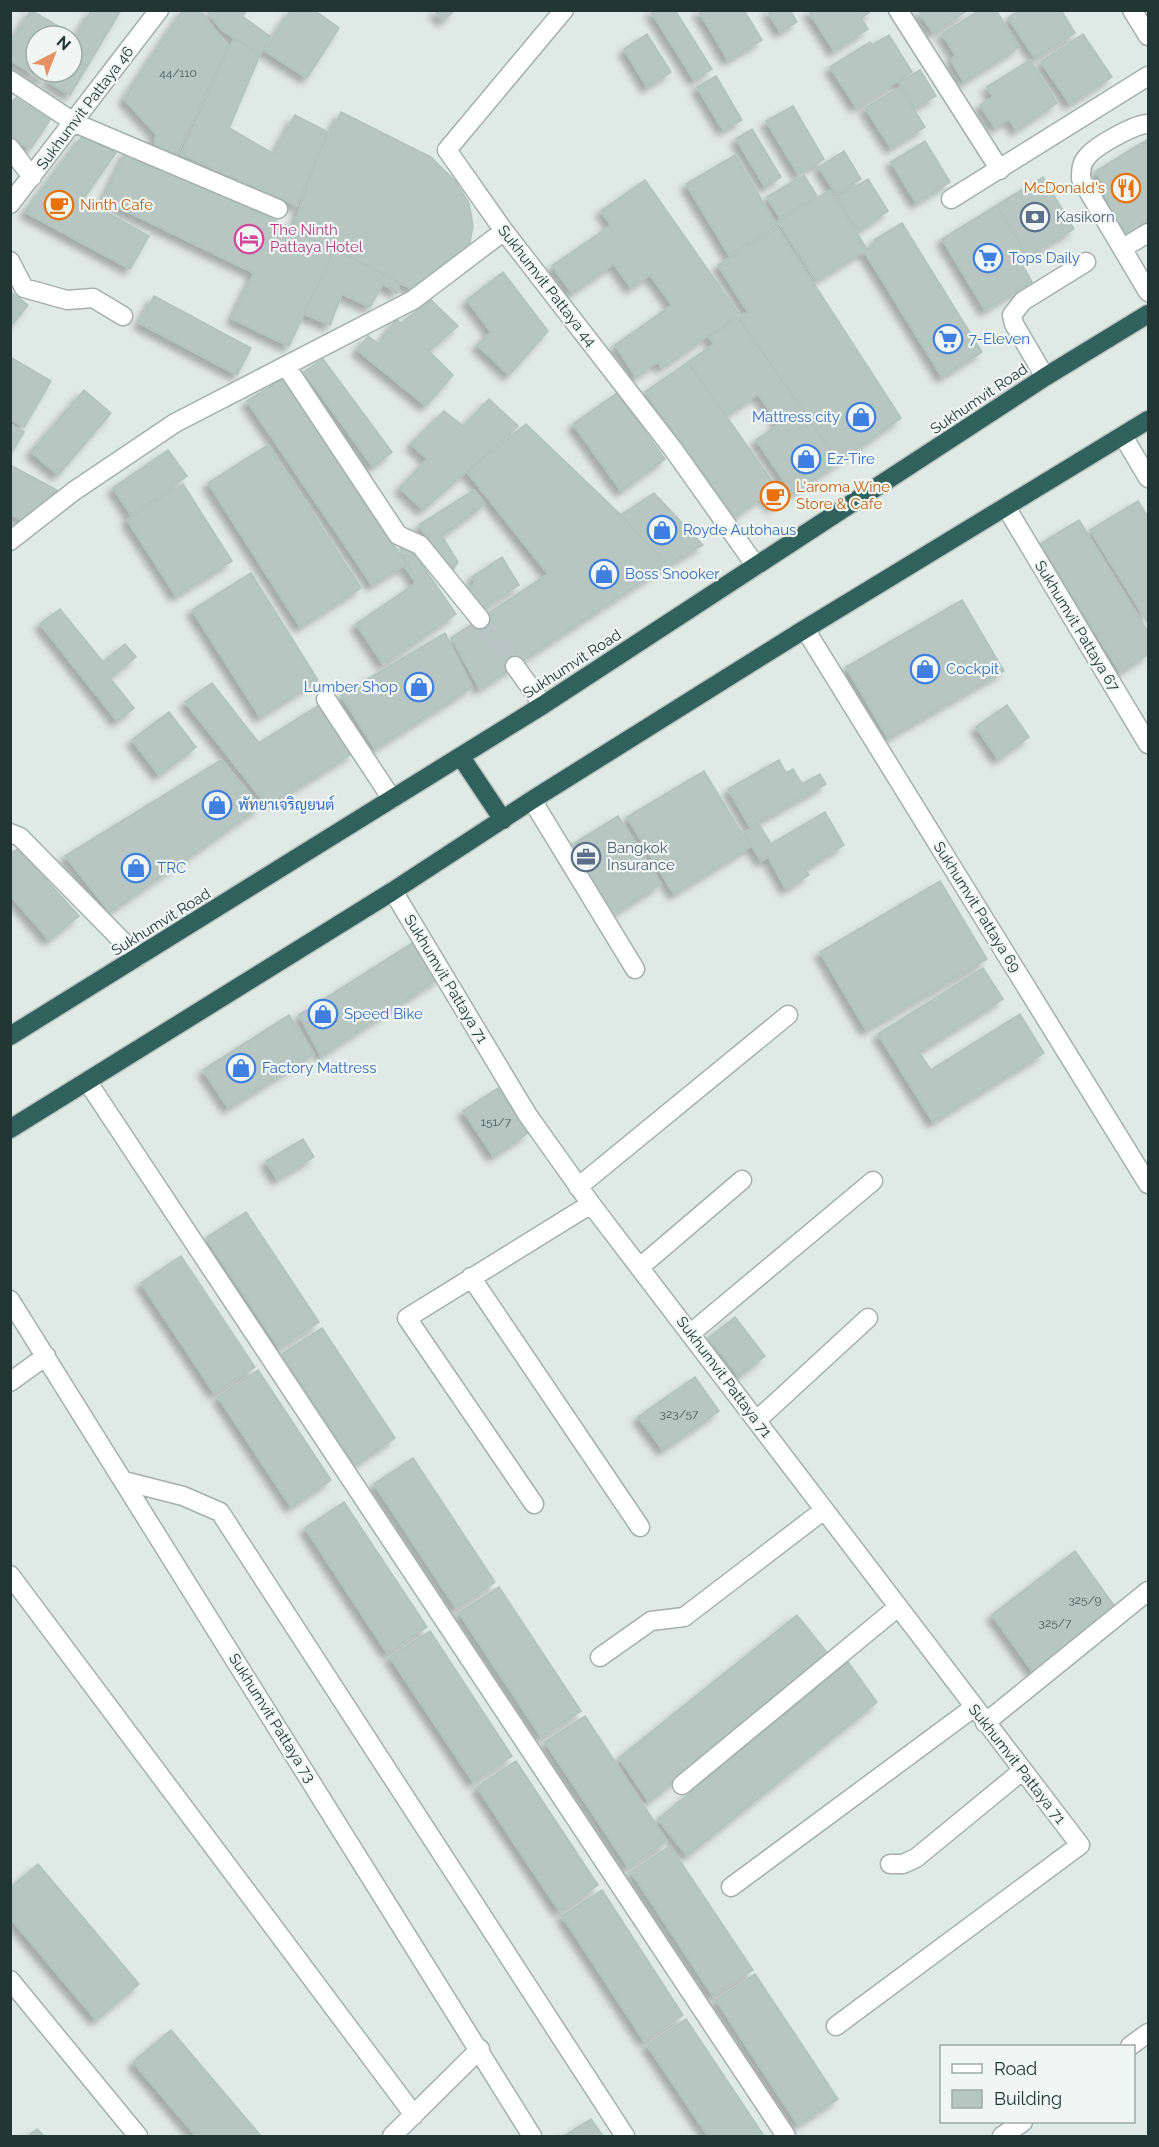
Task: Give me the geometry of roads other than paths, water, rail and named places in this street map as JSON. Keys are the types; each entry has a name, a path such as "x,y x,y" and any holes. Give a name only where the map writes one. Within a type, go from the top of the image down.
{"highway":[{"name":"Sukhumvit Road","path":"10,1036 461,757 1045,377 1149,315"},
{"path":"10,1129 393,891 532,800 805,629 1149,420"},
{"path":"461,757 503,820"}],"street":[{"path":"898,10 1000,170"},
{"path":"1132,10 1149,36"},
{"name":"Sukhumvit Pattaya 46","path":"10,204 75,123 158,11"},
{"name":"Sukhumvit Pattaya 44","path":"554,14 447,150 504,231 673,449 756,566"},
{"path":"951,199 1149,76"},
{"path":"10,80 75,123 278,209"},
{"path":"1149,124 1138,124 1095,150 1087,156 1081,167 1081,179 1149,292"},
{"path":"10,148 32,177"},
{"path":"10,540 74,491 176,423 413,300 504,231"},
{"path":"1123,248 1149,233"},
{"path":"10,261 24,288 67,300 93,297 123,316"},
{"path":"1045,377 1014,324 1012,315 1023,301 1086,262"},
{"path":"286,366 398,535 420,545 480,619"},
{"path":"1123,436 1149,478"},
{"name":"Sukhumvit Pattaya 67","path":"1006,507 1149,744"},
{"name":"Sukhumvit Pattaya 69","path":"805,629 1149,1184"},
{"path":"515,666 543,705"},
{"path":"326,699 392,799"},
{"path":"532,800 635,969"},
{"path":"10,833 20,837 138,957"},
{"name":"Sukhumvit Pattaya 71","path":"393,891 527,1114 578,1187 757,1420 973,1708 1080,1845 836,2026"},
{"path":"578,1187 788,1015"},
{"path":"87,1081 786,2136"},
{"path":"640,1267 742,1180"},
{"path":"691,1333 873,1181"},
{"path":"534,1504 407,1318 591,1204"},
{"path":"471,1277 640,1527"},
{"name":"Sukhumvit Pattaya 73","path":"10,1300 480,2049 532,2136"},
{"path":"757,1420 868,1318"},
{"path":"10,1382 46,1356"},
{"path":"124,1481 183,1496 220,1512 625,2136"},
{"path":"600,1658 651,1621 684,1617 825,1510"},
{"path":"10,1575 414,2115"},
{"path":"985,1723 1149,1591"},
{"path":"682,1785 898,1607"},
{"path":"731,1887 973,1708"},
{"path":"890,1864 903,1864 916,1858 1022,1771"},
{"path":"10,1980 138,2136"},
{"path":"1131,2045 1149,2033"},
{"path":"392,2136 480,2049"},
{"path":"1002,2136 1020,2123"}],"tunnel":[{"path":"480,619 515,666"}],"place":[{"name":"McDonald's","path":"1126,188"},
{"name":"Ninth Cafe","path":"59,205"},
{"name":"Kasikorn","path":"1035,217"},
{"name":"The Ninth Pattaya Hotel","path":"249,239"},
{"name":"Tops Daily","path":"988,258"},
{"name":"7-Eleven","path":"948,339"},
{"name":"Mattress city","path":"861,417"},
{"name":"Ez-Tire","path":"806,459"},
{"name":"L'aroma Wine Store & Cafe","path":"775,496"},
{"name":"Royde Autohaus","path":"662,530"},
{"name":"Boss Snooker","path":"604,574"},
{"name":"Cockpit","path":"925,669"},
{"name":"Lumber Shop","path":"419,687"},
{"name":"พัทยาเจริญยนต์","path":"217,805"},
{"name":"Bangkok Insurance","path":"586,857"},
{"name":"TRC","path":"136,868"},
{"name":"Speed Bike","path":"323,1014"},
{"name":"Factory Mattress","path":"241,1068"}]}
